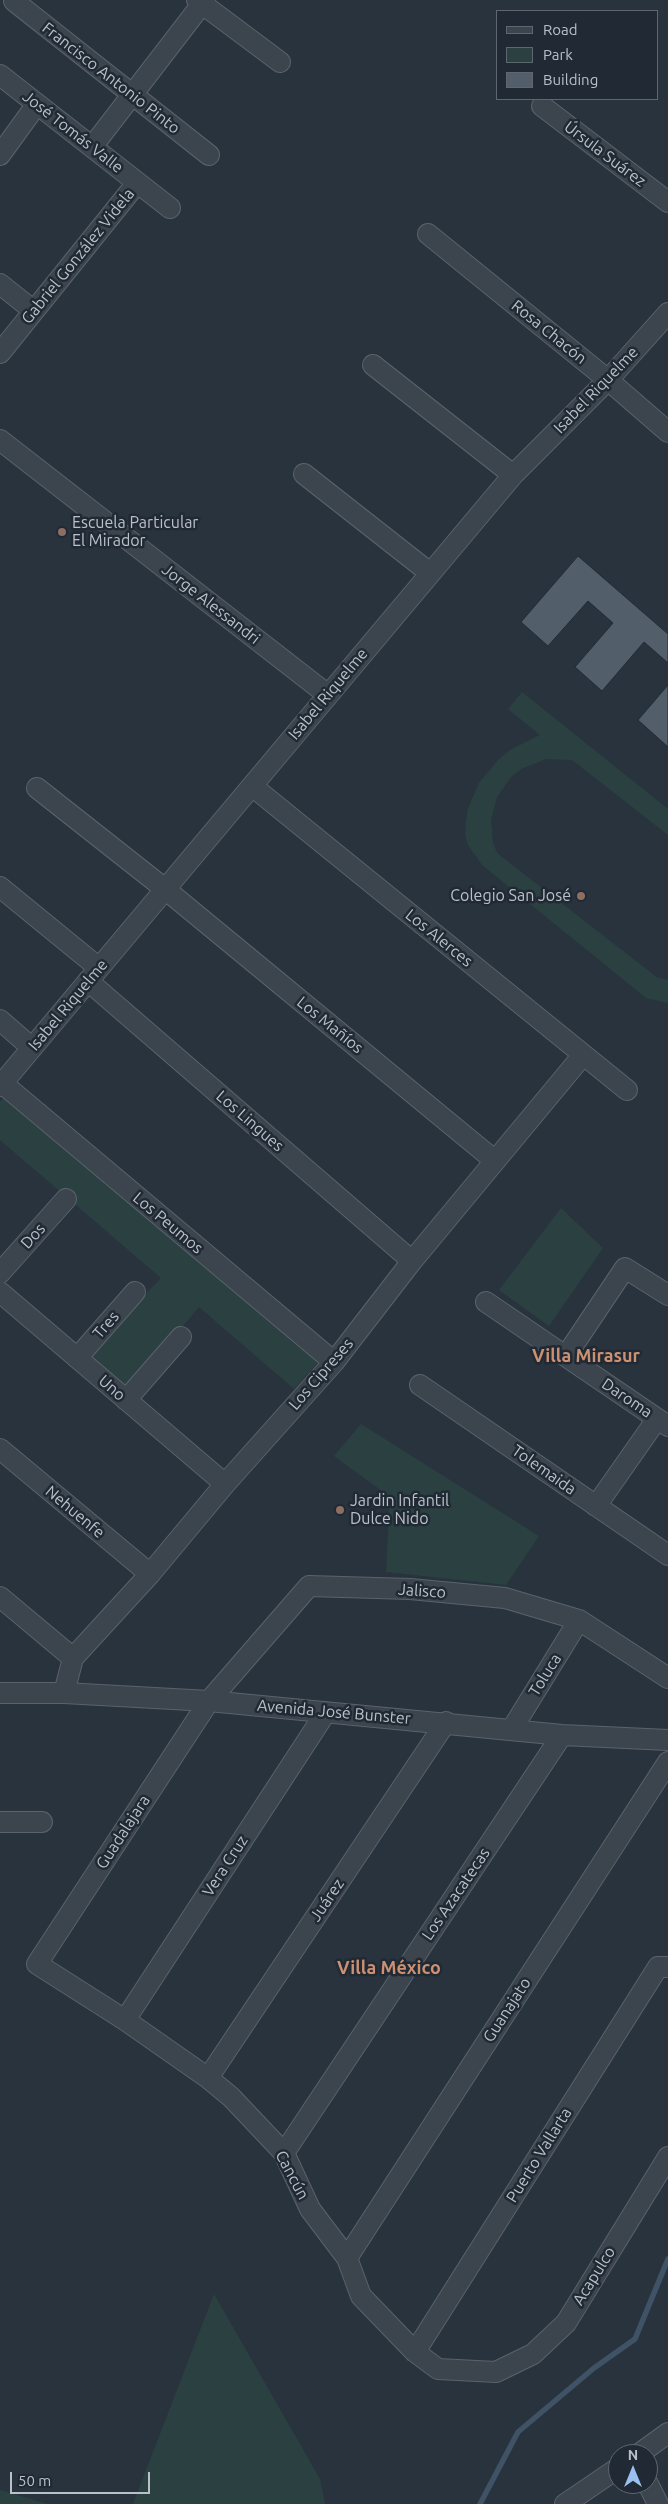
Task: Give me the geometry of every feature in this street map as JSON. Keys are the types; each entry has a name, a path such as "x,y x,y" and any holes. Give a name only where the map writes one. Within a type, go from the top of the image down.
{"street":[{"name":"Francisco Antonio Pinto","path":"14,1 209,155"},
{"path":"92,147 201,1 280,62"},
{"name":"José Tomás Valle","path":"0,75 170,208"},
{"path":"0,156 37,104"},
{"name":"Úrsula Suárez","path":"542,106 668,202"},
{"name":"Gabriel González Videla","path":"0,354 137,183"},
{"name":"Rosa Chacón","path":"428,234 608,380 668,432"},
{"path":"0,284 34,311"},
{"name":"Isabel Riquelme","path":"1,1084 513,475 608,380 668,313"},
{"path":"373,365 513,475"},
{"name":"Jorge Alessandri","path":"0,440 328,695"},
{"path":"304,474 430,574"},
{"name":"Los Alerces","path":"252,786 627,1090"},
{"name":"Los Mañíos","path":"36,788 165,889 494,1160"},
{"name":"Los Lingues","path":"0,886 94,974 412,1261"},
{"path":"0,1020 32,1048"},
{"name":"Los Cipreses","path":"64,1693 74,1658 150,1574 225,1484 334,1362 412,1261 583,1055"},
{"name":"Los Peumos","path":"1,1084 334,1362"},
{"name":"Dos","path":"0,1273 66,1199"},
{"path":"566,1356 625,1268 668,1295"},
{"name":"Uno","path":"0,1292 225,1484"},
{"name":"Tres","path":"77,1358 135,1292"},
{"name":"Daroma","path":"486,1302 662,1422"},
{"path":"126,1400 181,1337"},
{"name":"Tolemaida","path":"420,1385 668,1555"},
{"path":"596,1506 662,1422"},
{"name":"Nehuenfe","path":"0,1449 150,1574"},
{"name":"Jalisco","path":"209,1701 310,1586 410,1589 505,1598 579,1620 668,1678"},
{"path":"0,1597 74,1658"},
{"name":"Toluca","path":"512,1729 579,1620"},
{"name":"Avenida José Bunster","path":"0,1693 64,1693 209,1701 446,1722 562,1735 668,1740"},
{"name":"Guadalajara","path":"37,1964 209,1701"},
{"name":"Vera Cruz","path":"125,2020 326,1712"},
{"name":"Juárez","path":"208,2078 446,1722"},
{"name":"Los Azacatecas","path":"284,2153 562,1735"},
{"name":"Guanajato","path":"347,2258 668,1762"},
{"path":"0,1822 42,1822"},
{"name":"Cancún","path":"37,1964 125,2020 208,2078 231,2097 284,2153 310,2209 347,2258 361,2296 415,2352 438,2369 496,2372"},
{"name":"Puerto Vallarta","path":"415,2352 658,1967 668,1967"},
{"name":"Acapulco","path":"496,2372 534,2354 566,2323 668,2157"},
{"path":"653,2444 668,2433"},
{"path":"565,2504 608,2475"}],"green space":[{"path":"522,692 668,809 668,835 572,760 546,759 521,769 511,777 497,797 491,820 493,842 497,853 658,978 668,980 668,1003 646,998 482,865 468,845 465,835 468,808 479,783 498,760 510,750 540,735 508,709"},
{"path":"6,1094 322,1358 294,1389 199,1307 128,1391 85,1356 161,1278 0,1140 0,1102"},
{"path":"561,1208 603,1248 549,1326 499,1290"},
{"path":"361,1424 539,1536 506,1585 386,1572 390,1497 334,1456"},
{"path":"214,2294 320,2479 325,2504 133,2504"},
{"path":"0,2490 48,2504 0,2504"}],"building":[{"path":"578,556 668,634 668,663 644,642 602,691 575,667 613,623 588,601 548,646 521,622"},
{"path":"668,685 668,747 638,720"}],"waterway":[{"path":"480,2504 518,2432 594,2368 635,2339 668,2259"}],"place":[{"name":"Escuela Particular El Mirador","path":"62,532"},
{"name":"Colegio San José","path":"581,896"},
{"name":"Jardin Infantil Dulce Nido","path":"340,1510"}],"district":[{"name":"Villa Mirasur","path":"586,1356"},
{"name":"Villa México","path":"389,1968"}]}
